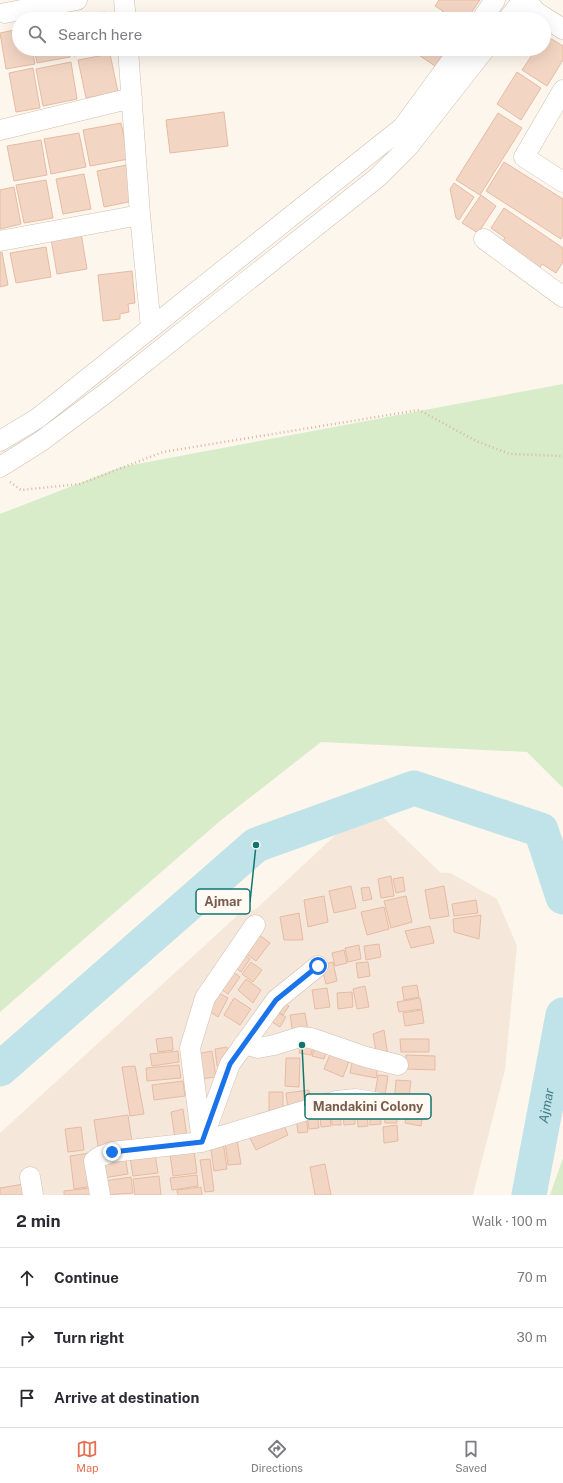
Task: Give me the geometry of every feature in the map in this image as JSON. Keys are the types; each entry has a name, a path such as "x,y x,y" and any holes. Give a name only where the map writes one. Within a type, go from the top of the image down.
{"street":[{"path":"7,11 77,0"},
{"path":"124,0 125,12"},
{"path":"487,12 495,0"},
{"path":"514,12 524,0 536,12"},
{"path":"551,21 563,29"},
{"path":"129,56 140,214 151,328"},
{"path":"0,441 38,418 403,127 455,56"},
{"path":"3,473 40,442 106,393 378,176 423,129 480,56"},
{"path":"563,90 524,157 563,182"},
{"path":"0,130 132,98"},
{"path":"0,240 140,214"},
{"path":"484,239 563,297"},
{"path":"202,1142 190,1048 205,998 255,925"},
{"path":"202,1142 230,1064 276,1000 318,966"},
{"path":"244,1044 258,1048 274,1046 300,1037 310,1038 366,1057 398,1065"},
{"path":"100,1195 94,1161 98,1157 112,1152 202,1142 336,1102 355,1099 418,1109"}],"path":[{"path":"3,473 21,490 80,484 163,452 419,410 476,441 510,454 563,456"}],"shaded area":[{"path":"369,804 441,873 450,873 497,899 517,946 505,1070 473,1195 0,1195 0,1133 239,914 256,909"}],"green space":[{"path":"563,384 563,788 527,752 321,742 220,821 0,1012 0,514 121,467"},
{"path":"563,1158 563,1195 550,1195"}],"building":[{"path":"439,0 480,0 472,12 442,12 443,11 435,6"},
{"path":"12,30 12,56 33,56 35,64 6,69 0,33"},
{"path":"551,39 563,46 563,60 547,86 522,70 531,56 551,56"},
{"path":"36,56 70,56 70,57 37,63"},
{"path":"99,56 110,56 118,92 86,98 78,60"},
{"path":"420,56 442,56 435,66"},
{"path":"71,62 77,99 43,106 36,69"},
{"path":"33,68 40,108 16,112 9,73"},
{"path":"517,72 541,88 521,120 497,104"},
{"path":"224,112 228,146 170,153 166,120"},
{"path":"498,113 522,128 480,195 456,180"},
{"path":"121,123 129,159 90,166 83,130"},
{"path":"79,133 86,167 51,174 44,139"},
{"path":"41,140 47,175 14,181 7,146"},
{"path":"504,162 563,199 563,235 561,239 486,191"},
{"path":"126,165 133,201 104,207 97,171"},
{"path":"84,174 91,209 63,214 56,179"},
{"path":"46,180 53,218 24,223 16,185"},
{"path":"454,183 474,197 459,220 456,218 450,189"},
{"path":"14,187 21,224 0,229 0,190"},
{"path":"481,195 496,206 478,233 462,223"},
{"path":"504,208 563,248 563,262 556,273 542,264 538,271 499,246 505,238 491,228"},
{"path":"81,233 87,269 57,274 51,239"},
{"path":"46,247 51,277 16,283 10,253"},
{"path":"2,252 8,285 0,287 0,253"},
{"path":"132,271 135,303 128,304 129,312 120,314 120,319 103,321 98,275"},
{"path":"391,876 394,896 381,898 378,879"},
{"path":"403,877 405,891 396,893 393,879"},
{"path":"351,886 356,908 334,913 329,891"},
{"path":"444,886 449,916 430,919 425,890"},
{"path":"369,887 372,899 363,901 361,888"},
{"path":"324,896 328,922 308,927 304,900"},
{"path":"406,896 412,922 391,928 384,901"},
{"path":"476,900 478,913 454,916 452,904"},
{"path":"384,907 389,929 367,935 361,912"},
{"path":"299,913 303,940 284,940 280,917"},
{"path":"481,915 479,939 454,932 453,919"},
{"path":"430,926 434,943 411,948 405,931"},
{"path":"254,931 270,943 256,961 240,949"},
{"path":"379,944 381,957 366,960 364,946"},
{"path":"359,945 361,959 348,962 345,948"},
{"path":"344,950 347,963 335,966 332,953"},
{"path":"241,952 250,959 241,972 231,964"},
{"path":"251,962 262,970 253,982 242,974"},
{"path":"333,962 337,981 326,984 321,965"},
{"path":"368,962 370,976 358,978 356,963"},
{"path":"230,970 240,977 228,994 218,987"},
{"path":"246,979 261,990 253,1003 238,990"},
{"path":"417,985 419,997 404,1000 402,987"},
{"path":"365,986 369,1007 357,1009 353,989"},
{"path":"327,988 330,1007 315,1009 312,990"},
{"path":"352,992 353,1007 338,1009 337,993"},
{"path":"219,993 228,998 218,1017 209,1011"},
{"path":"234,998 251,1009 240,1025 224,1015"},
{"path":"420,998 422,1009 399,1012 397,1002"},
{"path":"279,999 289,1006 283,1015 273,1008"},
{"path":"273,1010 286,1017 280,1027 267,1019"},
{"path":"422,1010 424,1023 405,1026 403,1013"},
{"path":"305,1013 308,1031 293,1034 290,1015"},
{"path":"384,1030 388,1056 377,1058 373,1034"},
{"path":"172,1037 173,1050 158,1052 156,1039"},
{"path":"400,1039 429,1039 429,1052 401,1052"},
{"path":"301,1044 313,1046 311,1055 299,1053"},
{"path":"315,1046 327,1049 324,1059 312,1056"},
{"path":"227,1047 230,1064 217,1066 215,1049"},
{"path":"178,1051 179,1062 152,1066 150,1054"},
{"path":"212,1051 216,1077 200,1079 196,1054"},
{"path":"331,1052 350,1059 343,1077 324,1069"},
{"path":"406,1055 435,1056 435,1070 405,1069"},
{"path":"353,1057 379,1062 376,1078 350,1073"},
{"path":"286,1058 300,1058 299,1087 285,1086"},
{"path":"179,1065 181,1078 147,1081 146,1068"},
{"path":"135,1066 144,1114 130,1116 122,1067"},
{"path":"378,1075 388,1076 385,1095 375,1094"},
{"path":"396,1080 411,1081 408,1105 394,1104"},
{"path":"183,1081 185,1096 154,1100 152,1085"},
{"path":"309,1090 312,1107 288,1110 286,1093"},
{"path":"269,1092 283,1092 283,1113 269,1113"},
{"path":"342,1107 355,1107 355,1124 344,1125"},
{"path":"370,1107 380,1107 381,1124 370,1125"},
{"path":"396,1108 397,1123 385,1123 384,1109"},
{"path":"183,1109 187,1137 175,1138 171,1112"},
{"path":"319,1109 329,1109 331,1126 321,1127"},
{"path":"340,1109 341,1125 332,1125 331,1110"},
{"path":"367,1109 368,1126 358,1127 357,1110"},
{"path":"407,1111 423,1114 421,1126 405,1123"},
{"path":"317,1113 319,1128 309,1129 307,1114"},
{"path":"128,1115 132,1142 98,1146 94,1120"},
{"path":"306,1115 308,1132 298,1133 296,1117"},
{"path":"282,1121 288,1135 256,1150 249,1136"},
{"path":"397,1125 398,1141 384,1143 383,1127"},
{"path":"81,1127 84,1150 68,1152 65,1129"},
{"path":"237,1140 241,1164 228,1165 225,1142"},
{"path":"223,1141 227,1169 214,1171 210,1143"},
{"path":"194,1151 197,1173 173,1176 170,1154"},
{"path":"89,1153 93,1186 74,1189 70,1156"},
{"path":"155,1154 158,1173 133,1176 130,1157"},
{"path":"125,1156 128,1174 103,1178 100,1160"},
{"path":"210,1159 214,1191 205,1192 200,1160"},
{"path":"325,1164 331,1195 315,1195 310,1167"},
{"path":"197,1175 198,1186 172,1190 170,1178"},
{"path":"159,1176 161,1195 135,1195 133,1179"},
{"path":"131,1177 133,1193 106,1195 104,1181"},
{"path":"24,1184 25,1195 0,1195 0,1188"},
{"path":"201,1187 202,1195 178,1195 177,1190"},
{"path":"90,1188 91,1195 64,1195 64,1191"}],"waterway":[{"name":"Ajmar","path":"0,1069 256,845 414,788 541,830 563,897"},
{"name":"Ajmar","path":"529,1195 563,1015"}],"place":[{"name":"Ajmar","path":"256,845"},
{"name":"Mandakini Colony","path":"302,1045"}],"route":[{"path":"112,1152 202,1142 230,1064 276,1000 318,966"}]}
